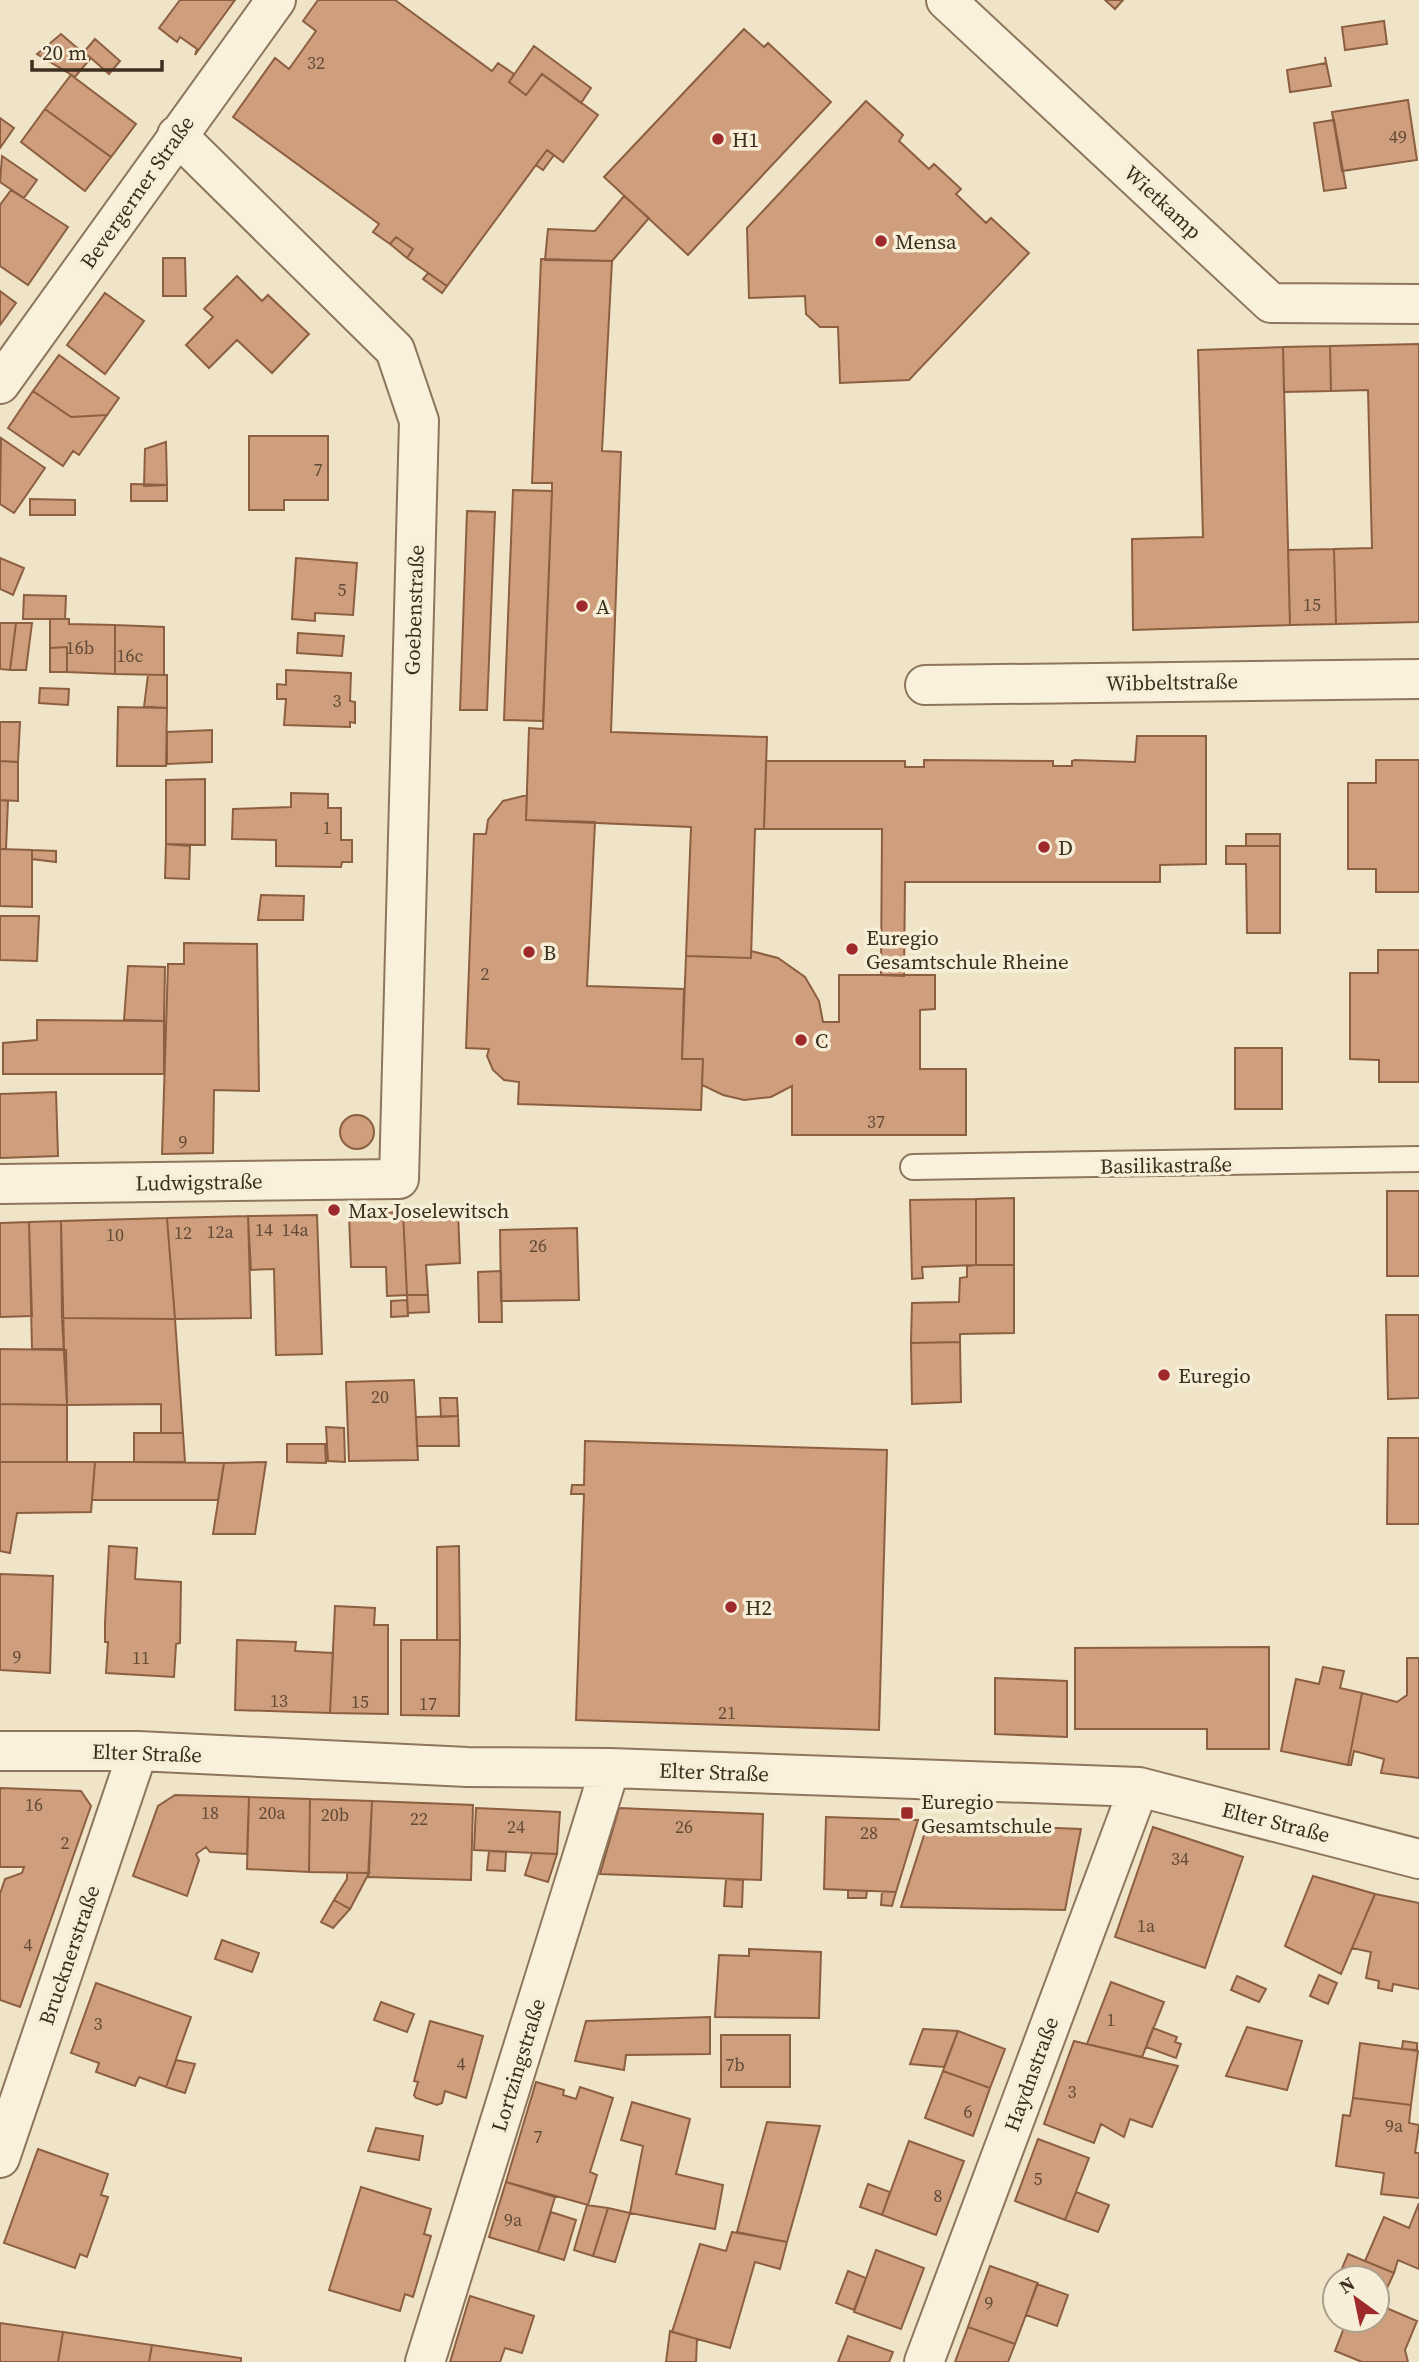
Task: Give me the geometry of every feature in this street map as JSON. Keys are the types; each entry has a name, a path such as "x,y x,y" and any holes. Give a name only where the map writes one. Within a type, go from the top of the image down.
{"street":[{"name":"Bevergerner Straße","path":"0,384 276,0"},
{"name":"Wietkamp","path":"946,0 1270,303 1419,304"},
{"name":"Goebenstraße","path":"177,135 395,350 419,421 399,1179"},
{"name":"Wibbeltstraße","path":"925,685 1419,679"},
{"name":"Ludwigstraße","path":"0,1184 399,1179"},
{"name":"Elter Straße","path":"0,1751 138,1751 467,1767 610,1768 1139,1787 1419,1859"},
{"name":"Brucknerstraße","path":"0,2158 138,1751"},
{"name":"Lortzingstraße","path":"425,2362 610,1768"},
{"name":"Haydnstraße","path":"924,2362 1139,1787"}],"lane":[{"name":"Basilikastraße","path":"913,1167 1419,1158"}],"building":[{"path":"180,0 235,0 195,55 197,49 180,37 177,42 159,28"},
{"path":"318,0 395,0 492,71 498,63 514,74 509,82 526,95 542,74 598,115 563,162 547,150 447,286 407,258 413,249 396,237 390,244 373,232 379,224 233,117 275,58 289,69 316,31 303,21"},
{"path":"1105,0 1123,0 1115,9"},
{"path":"1384,21 1387,44 1345,50 1342,27"},
{"name":"H1","path":"744,29 764,47 768,43 831,102 688,255 604,177"},
{"path":"61,34 90,59 75,77 37,54"},
{"path":"95,39 120,61 109,74 84,52"},
{"path":"534,46 591,88 581,103 542,74 526,95 509,82"},
{"path":"1325,57 1331,86 1290,92 1287,70 1326,63"},
{"path":"71,75 136,124 111,157 45,109"},
{"path":"1408,100 1417,160 1342,171 1332,112"},
{"name":"Mensa","path":"866,101 903,135 899,141 929,169 934,164 961,189 956,194 986,223 991,218 1029,253 909,380 840,383 838,327 820,327 806,314 805,296 749,298 747,228"},
{"path":"45,109 111,157 85,191 21,142"},
{"path":"0,118 14,128 0,148"},
{"path":"1334,120 1346,188 1324,191 1314,123"},
{"path":"547,150 554,155 543,170 536,165"},
{"path":"2,156 37,180 24,198 0,182"},
{"path":"11,190 68,227 28,285 0,266 0,205"},
{"path":"624,196 649,218 612,261 545,260 548,229 595,231"},
{"path":"396,237 413,249 407,258 390,244"},
{"path":"163,258 185,258 186,296 163,296"},
{"name":"A","path":"541,259 612,261 602,451 621,452 611,732 767,737 764,829 755,829 751,958 686,956 691,827 526,820 529,728 543,729 552,491 552,483 532,483"},
{"path":"428,273 447,286 442,293 423,279"},
{"path":"237,276 262,301 268,295 309,334 272,373 237,340 209,368 186,345 213,317 204,309"},
{"path":"0,291 16,303 0,325"},
{"path":"105,293 144,321 105,374 67,345"},
{"path":"1419,344 1419,622 1336,624 1334,549 1372,548 1368,390 1331,391 1330,346"},
{"path":"1330,346 1331,391 1284,392 1283,347"},
{"path":"1283,347 1290,625 1133,630 1132,539 1203,537 1198,350"},
{"path":"59,355 119,398 107,415 71,417 33,391"},
{"path":"33,391 71,417 107,415 79,455 73,451 63,466 8,428"},
{"path":"249,436 328,436 328,500 284,500 284,510 249,510"},
{"path":"1,438 45,468 14,513 0,504"},
{"path":"166,442 167,485 144,486 145,449"},
{"path":"131,484 167,485 167,501 131,501"},
{"path":"513,490 552,491 543,721 504,720"},
{"path":"30,499 75,500 75,515 30,515"},
{"path":"467,511 495,512 487,710 460,710"},
{"path":"1334,549 1336,624 1290,625 1288,550"},
{"path":"0,558 24,568 13,595 0,589"},
{"path":"296,558 357,563 353,615 315,613 315,621 292,619"},
{"path":"24,595 66,596 65,619 23,619"},
{"path":"50,619 69,619 69,624 115,625 115,674 67,672 67,647 50,648"},
{"path":"0,623 16,623 10,670 0,669"},
{"path":"16,623 32,623 26,670 10,670"},
{"path":"115,625 164,627 164,675 115,674"},
{"path":"298,633 344,636 342,656 297,653"},
{"path":"67,647 67,672 50,672 50,648"},
{"path":"286,670 351,673 350,701 355,702 355,723 350,722 350,727 284,725 286,699 277,699 277,684 286,685"},
{"path":"148,675 167,675 167,708 144,707"},
{"path":"40,688 69,689 68,705 39,703"},
{"path":"118,707 167,708 166,766 117,766"},
{"path":"0,722 20,722 18,762 0,761"},
{"path":"212,730 212,762 167,764 167,732"},
{"name":"D","path":"1137,736 1206,736 1206,864 1160,865 1160,882 905,882 904,976 881,975 882,829 764,829 766,761 905,761 905,767 924,767 924,760 1053,761 1053,766 1072,766 1072,761 1075,760 1135,762"},
{"path":"1376,760 1419,760 1419,892 1376,892 1376,869 1348,869 1348,783 1376,783"},
{"path":"0,761 18,762 18,801 0,800"},
{"path":"205,779 205,845 166,844 166,780"},
{"path":"291,793 328,794 328,808 341,808 341,840 352,840 352,862 342,862 341,867 276,866 276,840 232,839 233,809 291,807"},
{"name":"B","path":"527,795 526,820 595,822 587,986 684,989 682,1059 703,1059 701,1110 518,1104 519,1082 504,1080 493,1070 487,1056 489,1049 466,1048 474,834 486,834 488,820 503,801"},
{"path":"0,800 8,801 6,849 0,849"},
{"path":"1246,834 1280,834 1280,846 1246,846"},
{"path":"166,844 190,846 189,879 165,878"},
{"path":"1226,846 1280,846 1280,933 1247,933 1246,864 1226,864"},
{"path":"0,849 32,850 32,907 0,906"},
{"path":"32,850 56,851 56,862 32,859"},
{"path":"261,895 304,896 303,920 258,920"},
{"path":"0,916 39,916 37,961 0,960"},
{"path":"184,943 257,944 259,1091 214,1090 213,1153 162,1154 168,964 184,964"},
{"path":"1378,950 1419,950 1419,1082 1379,1082 1379,1060 1350,1059 1350,973 1378,973"},
{"name":"C","path":"751,951 778,958 805,977 819,1001 823,1022 839,1022 839,975 935,975 935,1009 920,1010 920,1069 966,1069 966,1135 792,1135 792,1086 771,1097 744,1100 723,1095 702,1085 703,1059 682,1059 686,956 751,958"},
{"path":"128,966 165,967 164,1021 124,1020"},
{"path":"37,1020 164,1021 164,1074 3,1074 3,1043 37,1040"},
{"path":"1235,1048 1282,1048 1282,1109 1235,1109"},
{"path":"56,1092 58,1156 0,1158 0,1094"},
{"path":"357,1115 369,1120 374,1132 369,1144 357,1149 345,1144 340,1132 345,1120"},
{"path":"1387,1191 1419,1191 1419,1276 1387,1276"},
{"path":"1014,1198 1014,1265 976,1265 976,1199"},
{"path":"976,1199 976,1265 922,1267 923,1278 912,1279 910,1200"},
{"path":"458,1211 460,1263 426,1265 428,1295 407,1295 403,1212"},
{"path":"403,1212 407,1295 387,1296 386,1267 351,1267 349,1214"},
{"path":"317,1215 322,1354 276,1355 274,1269 251,1270 248,1216"},
{"path":"248,1216 251,1318 175,1319 167,1218"},
{"path":"167,1218 175,1319 62,1318 61,1221"},
{"path":"61,1221 64,1349 32,1349 29,1222"},
{"path":"29,1222 32,1316 0,1317 0,1223"},
{"path":"577,1228 579,1300 501,1301 500,1230"},
{"path":"1014,1265 1014,1333 960,1334 960,1342 911,1343 912,1303 959,1302 960,1278 967,1277 967,1266"},
{"path":"501,1271 502,1322 479,1322 478,1272"},
{"path":"407,1295 428,1295 429,1312 408,1313"},
{"path":"407,1300 408,1316 391,1317 391,1301"},
{"path":"1386,1315 1419,1315 1419,1398 1388,1399"},
{"path":"62,1318 175,1319 183,1433 161,1433 161,1404 67,1405"},
{"path":"960,1342 961,1402 912,1404 911,1343"},
{"path":"0,1349 66,1350 67,1405 0,1404"},
{"path":"414,1380 418,1460 349,1461 346,1382"},
{"path":"440,1398 457,1398 458,1416 441,1417"},
{"path":"0,1404 67,1405 67,1462 0,1462"},
{"path":"458,1416 459,1446 417,1446 416,1417"},
{"path":"326,1427 344,1428 345,1462 328,1461"},
{"path":"134,1433 183,1433 185,1462 134,1462"},
{"path":"1388,1438 1419,1438 1419,1524 1387,1524"},
{"name":"H2","path":"585,1441 887,1450 879,1730 576,1720 584,1494 571,1494 572,1485 584,1485"},
{"path":"287,1444 325,1444 326,1463 287,1462"},
{"path":"0,1462 95,1462 91,1512 17,1513 10,1553 0,1551"},
{"path":"95,1462 224,1463 218,1500 92,1500"},
{"path":"266,1462 255,1534 213,1534 224,1463"},
{"path":"109,1546 137,1548 135,1579 181,1582 180,1643 176,1644 174,1677 106,1673 108,1642 105,1642 105,1623"},
{"path":"459,1546 460,1640 437,1640 437,1547"},
{"path":"0,1574 53,1576 50,1673 0,1670"},
{"path":"335,1606 375,1608 374,1625 388,1625 388,1714 330,1713"},
{"path":"237,1640 296,1642 295,1651 333,1653 330,1713 235,1710"},
{"path":"401,1640 460,1640 459,1716 401,1715"},
{"path":"1269,1647 1269,1749 1207,1749 1207,1729 1075,1729 1075,1648"},
{"path":"1407,1658 1419,1658 1419,1778 1381,1773 1384,1759 1354,1751 1351,1765 1348,1765 1362,1693 1397,1702 1407,1695"},
{"path":"1323,1667 1344,1671 1340,1688 1362,1693 1348,1765 1281,1751 1296,1679 1319,1684"},
{"path":"995,1678 1067,1681 1067,1737 995,1734"},
{"path":"0,1788 81,1791 91,1806 20,2007 0,2000 0,1894 5,1879 22,1873 24,1867 0,1867"},
{"path":"175,1795 249,1797 247,1854 210,1852 206,1847 196,1854 199,1860 187,1896 133,1876 158,1806"},
{"path":"249,1797 310,1799 309,1872 247,1869"},
{"path":"310,1799 372,1801 369,1873 309,1872"},
{"path":"372,1801 473,1805 471,1880 368,1877"},
{"path":"476,1808 560,1812 557,1854 474,1850"},
{"path":"619,1808 763,1814 761,1880 600,1874"},
{"path":"826,1817 918,1820 896,1892 824,1889"},
{"path":"928,1823 1081,1829 1065,1910 901,1907"},
{"path":"1153,1827 1243,1857 1205,1968 1115,1937"},
{"path":"489,1851 506,1852 505,1871 487,1870"},
{"path":"532,1853 557,1854 548,1882 525,1875"},
{"path":"347,1873 369,1873 350,1909 334,1900 347,1879"},
{"path":"1313,1876 1375,1894 1341,1974 1285,1946"},
{"path":"726,1879 743,1880 742,1907 724,1906"},
{"path":"848,1890 867,1891 866,1898 848,1898"},
{"path":"882,1892 896,1892 892,1906 881,1905"},
{"path":"1375,1894 1419,1903 1419,1989 1393,1984 1392,1991 1378,1988 1379,1981 1366,1978 1371,1952 1352,1948"},
{"path":"334,1900 350,1909 333,1928 321,1922"},
{"path":"222,1940 259,1953 252,1972 215,1959"},
{"path":"749,1949 821,1952 819,2018 715,2017 719,1955 749,1956"},
{"path":"1319,1975 1337,1983 1328,2004 1310,1996"},
{"path":"1237,1976 1266,1989 1259,2002 1231,1990"},
{"path":"1111,1982 1164,2002 1142,2057 1087,2044"},
{"path":"96,1983 191,2017 166,2087 139,2077 135,2086 96,2072 99,2063 71,2053"},
{"path":"381,2002 414,2014 407,2032 374,2020"},
{"path":"710,2017 710,2054 626,2055 624,2070 575,2061 586,2021"},
{"path":"430,2021 483,2036 466,2098 445,2091 442,2103 437,2105 414,2095 418,2082 414,2081"},
{"path":"1247,2027 1302,2041 1287,2090 1226,2076"},
{"path":"1153,2028 1177,2037 1175,2042 1181,2044 1176,2058 1146,2047"},
{"path":"923,2029 958,2031 944,2067 910,2064"},
{"path":"958,2031 1005,2049 990,2088 943,2071"},
{"path":"721,2035 790,2035 790,2087 721,2087"},
{"path":"1074,2041 1178,2066 1152,2127 1130,2119 1124,2137 1101,2124 1094,2143 1044,2124"},
{"path":"1403,2041 1417,2043 1417,2050 1402,2049"},
{"path":"1360,2043 1418,2051 1411,2105 1353,2098"},
{"path":"176,2060 195,2064 185,2093 166,2087"},
{"path":"943,2071 990,2088 973,2136 925,2118"},
{"path":"536,2082 564,2090 563,2095 576,2099 580,2087 613,2098 590,2172 597,2175 588,2205 506,2182"},
{"path":"1353,2098 1411,2105 1409,2123 1419,2125 1415,2153 1419,2153 1419,2198 1381,2194 1384,2173 1336,2166 1343,2115 1350,2116"},
{"path":"632,2102 690,2119 676,2174 723,2185 715,2229 630,2213 643,2146 621,2140"},
{"path":"767,2122 820,2126 787,2242 737,2232"},
{"path":"376,2128 423,2136 419,2160 368,2151"},
{"path":"1038,2139 1089,2158 1065,2220 1015,2201"},
{"path":"909,2141 964,2161 936,2235 882,2215"},
{"path":"38,2149 108,2174 101,2195 108,2197 87,2257 80,2254 75,2268 4,2243"},
{"path":"506,2182 555,2197 538,2252 489,2237"},
{"path":"868,2184 890,2192 882,2215 860,2207"},
{"path":"361,2187 431,2209 424,2234 431,2236 413,2297 405,2294 400,2311 329,2290"},
{"path":"1076,2192 1109,2205 1098,2232 1065,2220"},
{"path":"1419,2203 1419,2269 1398,2260 1394,2273 1391,2272 1391,2264 1372,2264 1365,2261 1384,2217 1409,2228"},
{"path":"587,2205 608,2208 593,2256 574,2250"},
{"path":"608,2208 630,2213 615,2262 593,2256"},
{"path":"551,2212 576,2220 564,2260 538,2252"},
{"path":"732,2232 787,2242 780,2269 755,2262 730,2348 672,2332 700,2244 726,2251"},
{"path":"876,2250 924,2268 901,2329 854,2312"},
{"path":"1348,2254 1372,2264 1344,2264"},
{"path":"990,2266 1038,2283 1015,2344 968,2327"},
{"path":"848,2271 866,2278 854,2310 836,2303"},
{"path":"1037,2284 1068,2295 1057,2326 1026,2315"},
{"path":"470,2296 534,2316 522,2353 505,2348 500,2362 450,2362"},
{"path":"1391,2310 1417,2321 1405,2350 1408,2362 1362,2362 1335,2351 1342,2334 1391,2334"},
{"path":"0,2323 63,2332 58,2362 0,2362"},
{"path":"968,2327 1015,2344 1008,2362 955,2362"},
{"path":"670,2331 697,2339 696,2362 666,2362"},
{"path":"63,2332 152,2345 149,2362 58,2362"},
{"path":"848,2336 893,2352 889,2362 838,2362"},
{"path":"152,2345 241,2358 241,2362 149,2362"}],"place":[{"name":"H1","path":"718,139"},
{"name":"Mensa","path":"881,241"},
{"name":"A","path":"582,606"},
{"name":"D","path":"1044,847"},
{"name":"Euregio Gesamtschule Rheine","path":"852,949"},
{"name":"B","path":"529,952"},
{"name":"C","path":"801,1040"},
{"name":"Max Joselewitsch","path":"334,1210"},
{"name":"Euregio","path":"1164,1375"},
{"name":"H2","path":"731,1607"},
{"name":"Euregio Gesamtschule","path":"907,1813"}]}
